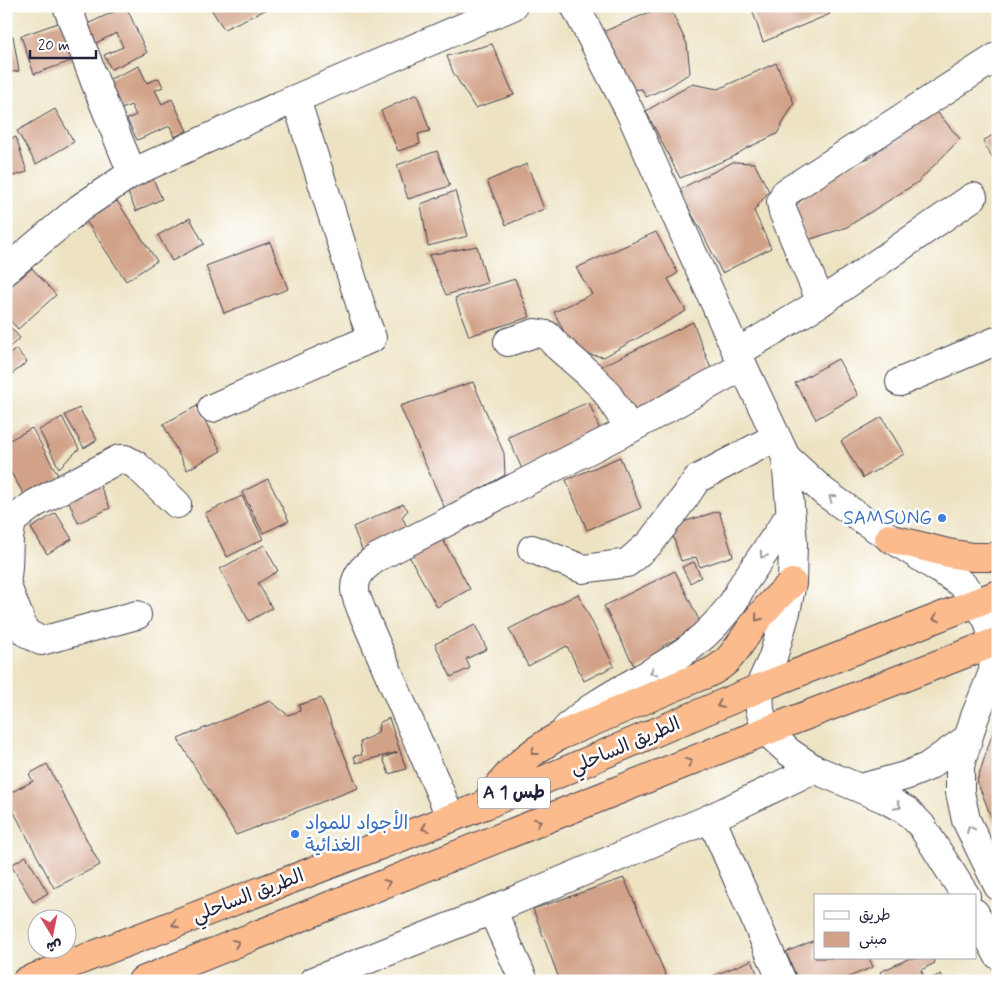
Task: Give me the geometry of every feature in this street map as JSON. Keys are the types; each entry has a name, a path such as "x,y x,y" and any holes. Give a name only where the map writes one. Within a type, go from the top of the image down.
{"highway":[{"path":"889,538 948,553 972,557 998,557"},
{"path":"485,805 515,767 534,751 559,736 708,674 720,667 734,653 758,618 792,583"},
{"name":"الطريق الساحلي","path":"26,981 485,805 759,688 987,598"},
{"name":"الطريق الساحلي","path":"142,981 766,731 996,642"}],"street":[{"path":"67,6 132,173"},
{"path":"7,268 80,208 132,173 296,99 513,6"},
{"path":"575,6 630,112 781,447 793,544 792,583 780,632 759,688 760,710 766,731 789,752 814,769 836,780 861,788 907,811 921,825 965,894"},
{"path":"821,302 783,212 781,202 784,193 998,56"},
{"path":"212,408 372,338 296,99"},
{"path":"451,818 354,590 359,573 366,565 378,557 630,429 740,359 973,197"},
{"path":"508,342 535,333 547,335 604,389 630,429"},
{"path":"900,382 998,340"},
{"path":"781,447 824,492 889,538 987,598 988,621 996,642 990,697 974,719 960,766 960,792 966,820 998,886"},
{"path":"532,549 583,569 627,563 650,544 697,479 781,447"},
{"path":"137,615 41,641 25,632 6,586 9,518 119,459 125,459 136,465 177,504"},
{"path":"559,736 595,705 664,666 706,634 733,602 790,515"},
{"path":"861,788 905,776 927,767 968,738"},
{"path":"314,981 492,910 712,818 814,769"},
{"path":"712,818 782,981"},
{"path":"492,910 524,981"},
{"path":"976,915 998,955"}],"building":[{"path":"126,6 147,53 111,69 104,55 123,47 117,33 91,45 83,26"},
{"path":"209,6 274,6 224,29"},
{"path":"454,6 465,6 456,11"},
{"path":"664,6 669,6 687,44 690,73 670,86 646,97 642,89 632,90 598,34"},
{"path":"751,6 827,6 830,14 763,42"},
{"path":"61,22 74,60 34,74 21,36"},
{"path":"13,36 19,71 6,73 6,37"},
{"path":"492,44 514,95 475,108 453,72 447,56"},
{"path":"776,63 794,103 777,134 731,158 680,178 646,111 692,84 718,89"},
{"path":"139,66 147,83 159,78 163,87 155,90 162,104 172,99 187,131 174,137 170,126 137,140 127,119 136,115 131,105 117,111 103,82"},
{"path":"417,94 430,131 418,134 420,144 398,151 381,111"},
{"path":"933,107 960,139 918,182 847,227 808,240 793,209 806,195 840,168 872,157 886,143"},
{"path":"55,109 74,142 36,164 17,131"},
{"path":"998,132 998,167 983,141"},
{"path":"16,137 27,172 6,178 6,140"},
{"path":"437,151 450,186 408,199 397,165"},
{"path":"733,162 754,163 769,191 754,211 771,248 722,273 702,232 678,190"},
{"path":"527,164 544,209 506,225 487,181"},
{"path":"153,179 162,199 136,211 127,191"},
{"path":"455,191 468,236 428,246 421,204"},
{"path":"117,201 157,261 126,281 86,221"},
{"path":"190,218 204,244 172,261 158,235"},
{"path":"656,232 678,273 668,279 686,311 604,357 574,352 554,312 592,294 576,268"},
{"path":"270,242 288,289 224,313 206,266"},
{"path":"477,246 487,283 446,295 429,255"},
{"path":"32,268 56,295 18,329 6,316 6,291"},
{"path":"515,279 530,317 469,336 455,298"},
{"path":"6,322 20,338 6,350"},
{"path":"693,322 713,374 630,414 600,367"},
{"path":"16,349 27,362 6,379 6,357"},
{"path":"838,359 858,395 816,419 795,383"},
{"path":"473,382 504,453 505,475 445,509 400,406"},
{"path":"589,402 601,433 522,469 508,437"},
{"path":"197,406 221,451 187,470 163,424"},
{"path":"79,408 97,440 84,448 65,415"},
{"path":"62,417 79,449 59,468 39,430"},
{"path":"882,417 904,454 863,478 841,441"},
{"path":"32,428 60,479 26,498 6,464 6,442"},
{"path":"620,457 641,508 587,530 566,480"},
{"path":"268,479 289,521 263,533 242,492"},
{"path":"99,483 110,508 78,523 67,497"},
{"path":"242,496 263,539 227,557 205,513"},
{"path":"403,504 408,510 402,517 409,531 363,552 353,527"},
{"path":"719,511 733,556 700,567 696,557 681,561 670,526"},
{"path":"56,513 72,539 47,554 31,528"},
{"path":"442,538 470,589 437,607 409,556"},
{"path":"264,545 278,571 258,583 272,608 249,621 220,569"},
{"path":"694,562 701,577 690,583 682,567"},
{"path":"675,571 702,626 662,646 666,655 636,670 604,606"},
{"path":"578,594 614,666 584,681 567,646 528,666 509,629"},
{"path":"475,625 487,649 466,659 470,668 451,677 435,644"},
{"path":"321,698 358,788 236,835 178,739 270,701 288,715 300,711 299,705"},
{"path":"389,718 406,769 389,774 383,758 398,752 356,763 354,756 362,755 360,742 378,733 379,723"},
{"path":"998,719 998,834 977,781"},
{"path":"47,764 100,865 54,888 6,797 6,795 33,781 29,774"},
{"path":"26,856 48,893 33,902 11,865"},
{"path":"624,878 667,978 659,981 560,981 533,909"},
{"path":"814,940 814,960 870,960 873,967 839,981 798,981 786,952"},
{"path":"752,960 760,981 701,981"},
{"path":"906,960 934,960 935,963 921,970 926,981 885,981 880,972"},
{"path":"941,974 944,981 926,981"}],"place":[{"name":"SAMSUNG","path":"942,518"},
{"name":"الأجواد للمواد الغذائية","path":"295,834"}]}
